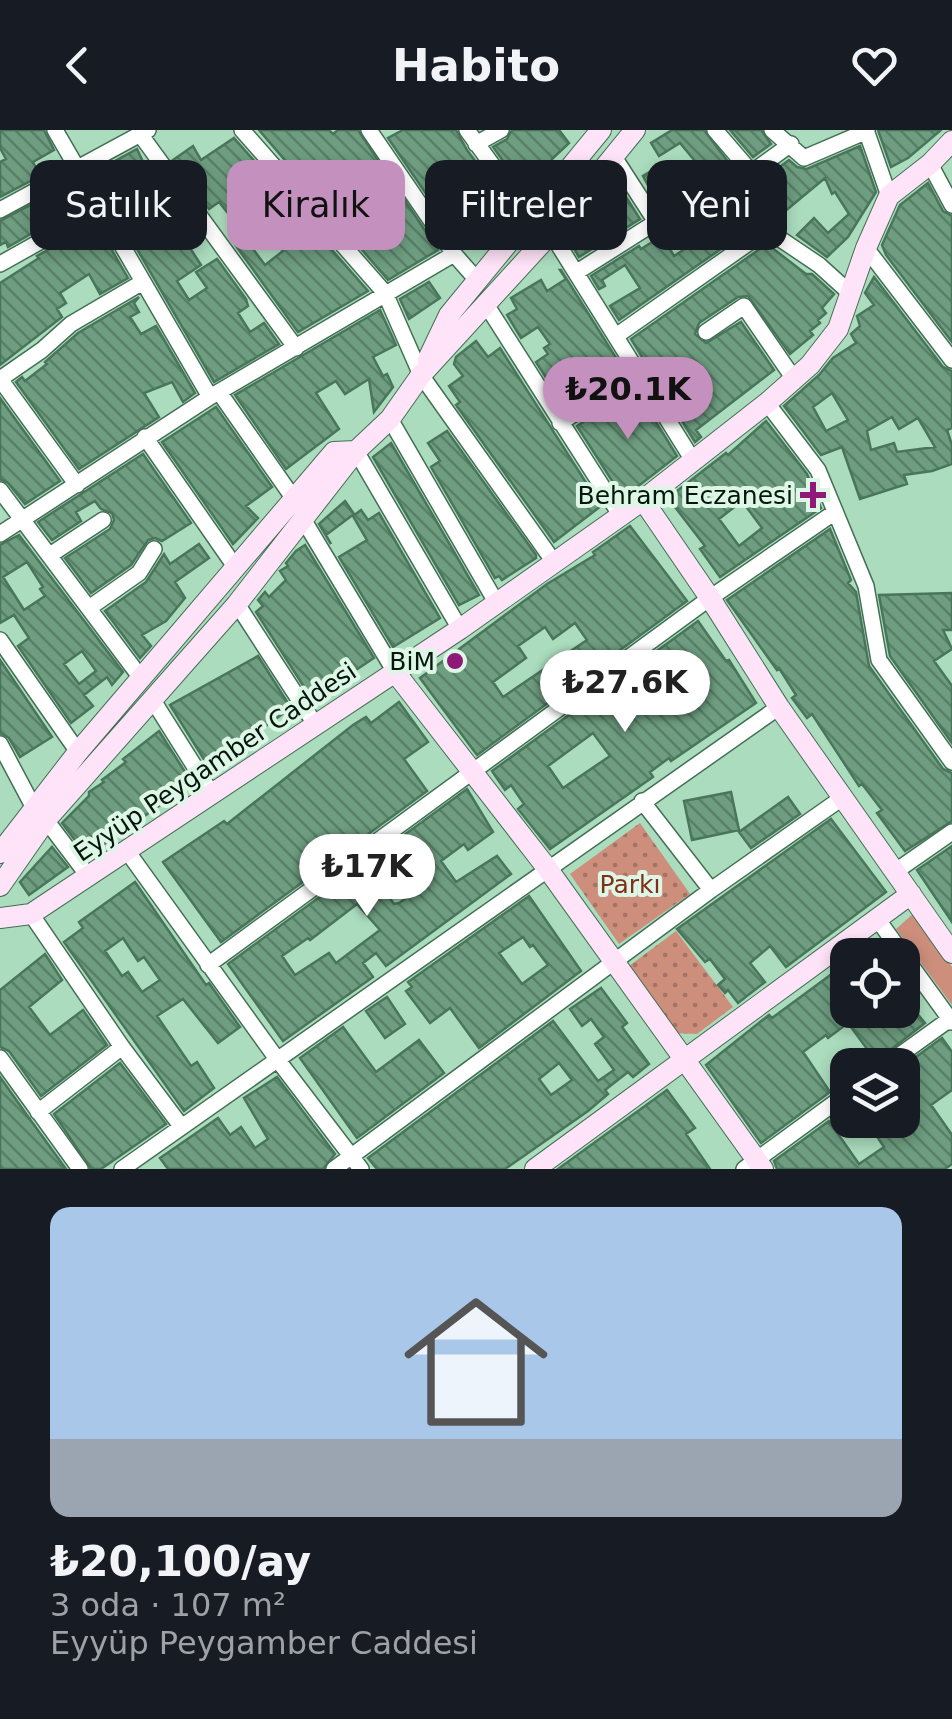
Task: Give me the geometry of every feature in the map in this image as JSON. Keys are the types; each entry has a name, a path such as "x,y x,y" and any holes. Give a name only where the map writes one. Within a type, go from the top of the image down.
{"street":[{"path":"55,130 73,160"},
{"path":"242,130 385,293 421,375 554,562"},
{"path":"369,130 454,254 477,280"},
{"path":"489,160 472,137 501,130"},
{"path":"577,160 601,130"},
{"path":"611,160 635,130"},
{"path":"716,130 741,160"},
{"path":"772,130 804,158 866,131 889,196"},
{"path":"94,160 144,132 296,348"},
{"name":"Eyyüp Peygamber Caddesi","path":"0,918 32,914 396,672 622,516 767,403 810,365 838,329 889,196 952,141"},
{"path":"769,160 791,144"},
{"path":"577,272 656,222 614,156"},
{"path":"930,164 952,205"},
{"path":"0,210 30,194"},
{"path":"787,243 850,293"},
{"path":"0,264 30,247"},
{"path":"866,248 950,354"},
{"path":"122,250 214,394 294,499"},
{"path":"421,375 449,315 502,250"},
{"path":"0,854 154,702 356,451 390,419 421,375 536,250"},
{"path":"562,250 694,462"},
{"path":"616,336 739,250"},
{"path":"0,534 214,394 454,254"},
{"path":"78,484 0,379 71,324 141,283"},
{"path":"486,306 622,516"},
{"path":"706,332 744,306 794,379"},
{"path":"560,423 638,373"},
{"path":"767,403 818,470 866,586 880,660 952,762"},
{"path":"390,419 496,602"},
{"path":"145,437 236,568"},
{"path":"0,886 78,752 334,452 356,451"},
{"path":"356,451 460,629"},
{"path":"0,490 141,678"},
{"path":"643,500 779,707 952,953"},
{"path":"208,966 710,598 836,512"},
{"path":"304,519 396,672 546,868 684,1059 754,1166 830,1108"},
{"path":"50,555 102,520"},
{"path":"89,608 139,573 154,548"},
{"path":"236,604 315,724"},
{"path":"0,640 78,752"},
{"path":"154,702 212,794"},
{"path":"122,1169 779,707"},
{"path":"0,744 41,815 90,877"},
{"path":"334,1169 357,1162 613,962 842,798"},
{"path":"642,801 711,890"},
{"path":"896,871 952,832"},
{"path":"127,851 208,966 357,1162"},
{"path":"535,1169 912,894"},
{"path":"32,914 122,1048 182,1126"},
{"path":"878,920 951,1020 911,1048"},
{"path":"38,1112 122,1048"},
{"path":"0,1058 80,1169"}],"green space":[{"name":"Parkı","path":"640,823 690,894 619,944 570,874"},
{"path":"914,913 952,967 952,1005 920,962 920,938 903,938 896,929"},
{"path":"676,931 733,1007 697,1034 672,1033 625,969"}],"building":[{"path":"0,130 44,130 54,150 30,160 30,181 0,197 0,162 6,159 0,148"},
{"path":"259,130 329,130 333,134 338,130 358,130 378,160 285,160"},
{"path":"403,130 456,130 474,160 425,160 425,192 388,138"},
{"path":"512,130 559,130 569,143 553,160 502,160 493,147 507,139"},
{"path":"672,130 704,130 727,160 694,160 680,143 659,156 651,143"},
{"path":"730,130 761,130 771,144 753,157"},
{"path":"878,130 941,130 891,167"},
{"path":"234,138 253,160 227,160 227,212 219,202 209,209 207,160 201,160"},
{"path":"193,146 201,160 173,160"},
{"path":"860,146 876,192 848,237 827,257 797,235 814,218 828,233 849,214 835,192 832,194 825,178 787,210 787,161 807,169"},
{"path":"137,149 142,160 117,160"},
{"path":"928,183 943,211 952,216 952,342 882,245 900,205"},
{"path":"627,199 640,219 627,227"},
{"path":"405,200 425,230 425,250 438,250 388,280 362,250 405,250"},
{"path":"30,205 30,234 8,247 6,242 0,245 0,221"},
{"path":"639,246 670,250 674,256 683,250 719,250 619,320 610,306 640,288 625,265 602,280 605,286 599,289 591,276"},
{"path":"48,250 112,250 128,278 100,294 89,274 60,293 66,303 57,309 62,317 0,365 0,283"},
{"path":"138,250 191,250 201,265 177,281 189,300 207,288 196,272 217,259 246,299 248,306 238,313 250,332 264,323 279,344 214,382"},
{"path":"239,250 254,250 265,265 282,250 332,250 368,291 298,332"},
{"path":"758,250 775,250 834,294 822,308 826,313 818,320 820,323 810,331 813,335 790,354 748,296 738,297 699,323 695,334 706,343 741,322 774,370 696,430 701,437 695,442 631,339"},
{"path":"561,270 623,369 608,379 604,373 582,388 585,393 565,407 536,362 548,354 544,348 550,344 538,327 521,338 507,315 517,309 511,298 541,280 547,291 566,279"},
{"path":"874,277 943,367 952,371 952,428 947,430 952,464 904,475 907,484 860,499 842,447 821,455 784,406 833,358 856,343 851,334 860,326 857,316 874,305 865,293","holes":["832,393 848,420 826,431 813,407","892,417 899,429 918,418 935,447 897,452 894,443 871,450 867,431"]},
{"path":"429,282 440,298 409,319 400,299"},
{"path":"139,297 134,303 139,312 130,317 141,334 156,326 195,393 183,402 172,382 144,393 159,417 79,469 16,382 22,377 25,381 47,364 78,333"},
{"path":"380,310 396,345 373,357 393,387 374,412 369,379 345,394 336,381 316,393 339,429 286,469 235,395"},
{"path":"476,341 488,357 500,348 601,506 554,542 456,405 460,402 449,386 463,376 454,364 456,357"},
{"path":"635,388 677,456 623,498 577,426"},
{"path":"0,398 60,481 25,504 0,479"},
{"path":"216,407 272,487 246,506 258,518 233,544 162,442"},
{"path":"766,421 807,474 821,508 720,577 700,549 705,546 668,498 728,455","holes":["742,501 762,528 739,546 719,519"]},
{"path":"447,431 536,555 502,580 499,576 495,578 431,467 440,461 428,443"},
{"path":"391,443 479,595 459,605 373,457"},
{"path":"143,454 191,523 162,541 148,540 131,565 91,593 65,558 110,529 112,513 101,509 95,501 76,512 81,521 52,540 38,522"},
{"path":"345,501 354,514 326,535 331,544 319,524"},
{"path":"361,510 368,520 379,513 440,618 393,647 339,557 367,540 353,516"},
{"path":"630,526 687,601 477,755 420,678 547,584 595,555 593,552","holes":["575,623 587,640 503,697 493,682 526,658 518,646 545,627 553,639"]},
{"path":"830,529 851,580 848,583 856,592 869,666 943,769 952,773 952,821 905,851 877,813 882,810 862,784 859,786 812,714 807,718 792,698 796,695 779,668 727,600"},
{"path":"19,535 123,672 112,685 107,677 84,695 93,706 71,723 18,646 29,638 14,615 0,623 0,545","holes":["27,562 45,596 24,610 3,577","82,651 96,671 79,684 64,664"]},
{"path":"199,544 209,558 175,582 185,598 166,621 142,635 151,646 140,658 105,611 146,582 164,554 170,564"},
{"path":"305,545 374,658 353,672 350,666 308,693 256,612 263,606 258,600 265,592 269,597 286,580 280,571"},
{"path":"952,593 952,630 943,630 952,649 934,661 952,686 952,743 890,656 879,595"},
{"path":"698,621 756,703 671,761 669,758 650,772 653,777 550,849 518,809 524,804 511,785 505,790 492,771","holes":["671,672 683,691 664,705 651,686","593,733 610,756 563,788 548,766"]},
{"path":"258,656 291,708 228,753 225,749 205,761 170,705"},
{"path":"0,660 52,737 20,757 9,738 0,733"},
{"path":"399,702 428,742 404,759 427,791 221,942 163,862 224,821 227,824 353,725 366,717 371,723"},
{"path":"159,731 192,783 87,856 62,823 89,792 126,762 123,759"},
{"path":"467,789 493,832 468,850 464,844 441,861 456,882 497,856 511,874 386,966 376,953 363,963 373,977 283,1041 228,964","holes":["414,864 428,883 394,904 382,887","357,904 380,930 336,963 329,953 295,975 282,956"]},
{"path":"731,792 739,830 692,840 684,801"},
{"path":"788,797 800,814 751,848 739,832"},
{"path":"831,819 886,892 786,967 770,946 750,963 765,982 738,1003 718,985 725,979 710,959 705,962 677,929"},
{"path":"952,846 952,922 917,870"},
{"path":"52,847 68,867 29,895 20,882"},
{"path":"135,882 240,1027 218,1043 183,999 157,1016 191,1066 197,1062 214,1088 184,1111 64,942 83,928 79,922","holes":["123,938 138,961 144,957 160,980 142,992 128,972 122,976 105,951"]},
{"path":"529,896 581,971 479,1048 450,1008 430,1023 406,991 412,987 408,982","holes":["523,937 530,947 533,945 548,965 522,984 499,953"]},
{"path":"45,954 62,980 29,1007 50,1035 83,1010 107,1045 41,1096 9,1051 0,1047 0,990"},
{"path":"830,975 830,1028 841,1028 803,1052 830,1092 761,1143 706,1065 769,1015 772,1018"},
{"path":"601,988 627,1023 622,1027 649,1064 633,1077 628,1072 605,1090 608,1094 588,1111 505,1169 377,1169 368,1158 553,1021 598,1081 614,1070 595,1044 604,1037 591,1019 582,1026 570,1009","holes":["559,1063 572,1080 551,1095 539,1079"]},
{"path":"387,997 405,1024 385,1038 366,1011"},
{"path":"343,1027 376,1072 419,1040 444,1073 357,1138 300,1058"},
{"path":"852,1028 919,1028 893,1048 866,1048"},
{"path":"942,1038 952,1052 952,1090 931,1105 952,1135 952,1164 945,1169 777,1169 774,1161 829,1121 830,1138 841,1138 859,1164 884,1147 878,1138 920,1138 920,1054"},
{"path":"120,1063 166,1124 101,1169 91,1169 54,1114"},
{"path":"0,1077 29,1118 66,1169 0,1169"},
{"path":"277,1077 335,1154 323,1169 168,1169 160,1158 218,1118 230,1135 241,1127 255,1148 268,1139 244,1098"},
{"path":"667,1090 695,1128 686,1134 710,1169 558,1169"}],"place":[{"name":"Behram Eczanesi","path":"813,495"},
{"name":"BiM","path":"455,661"}]}
